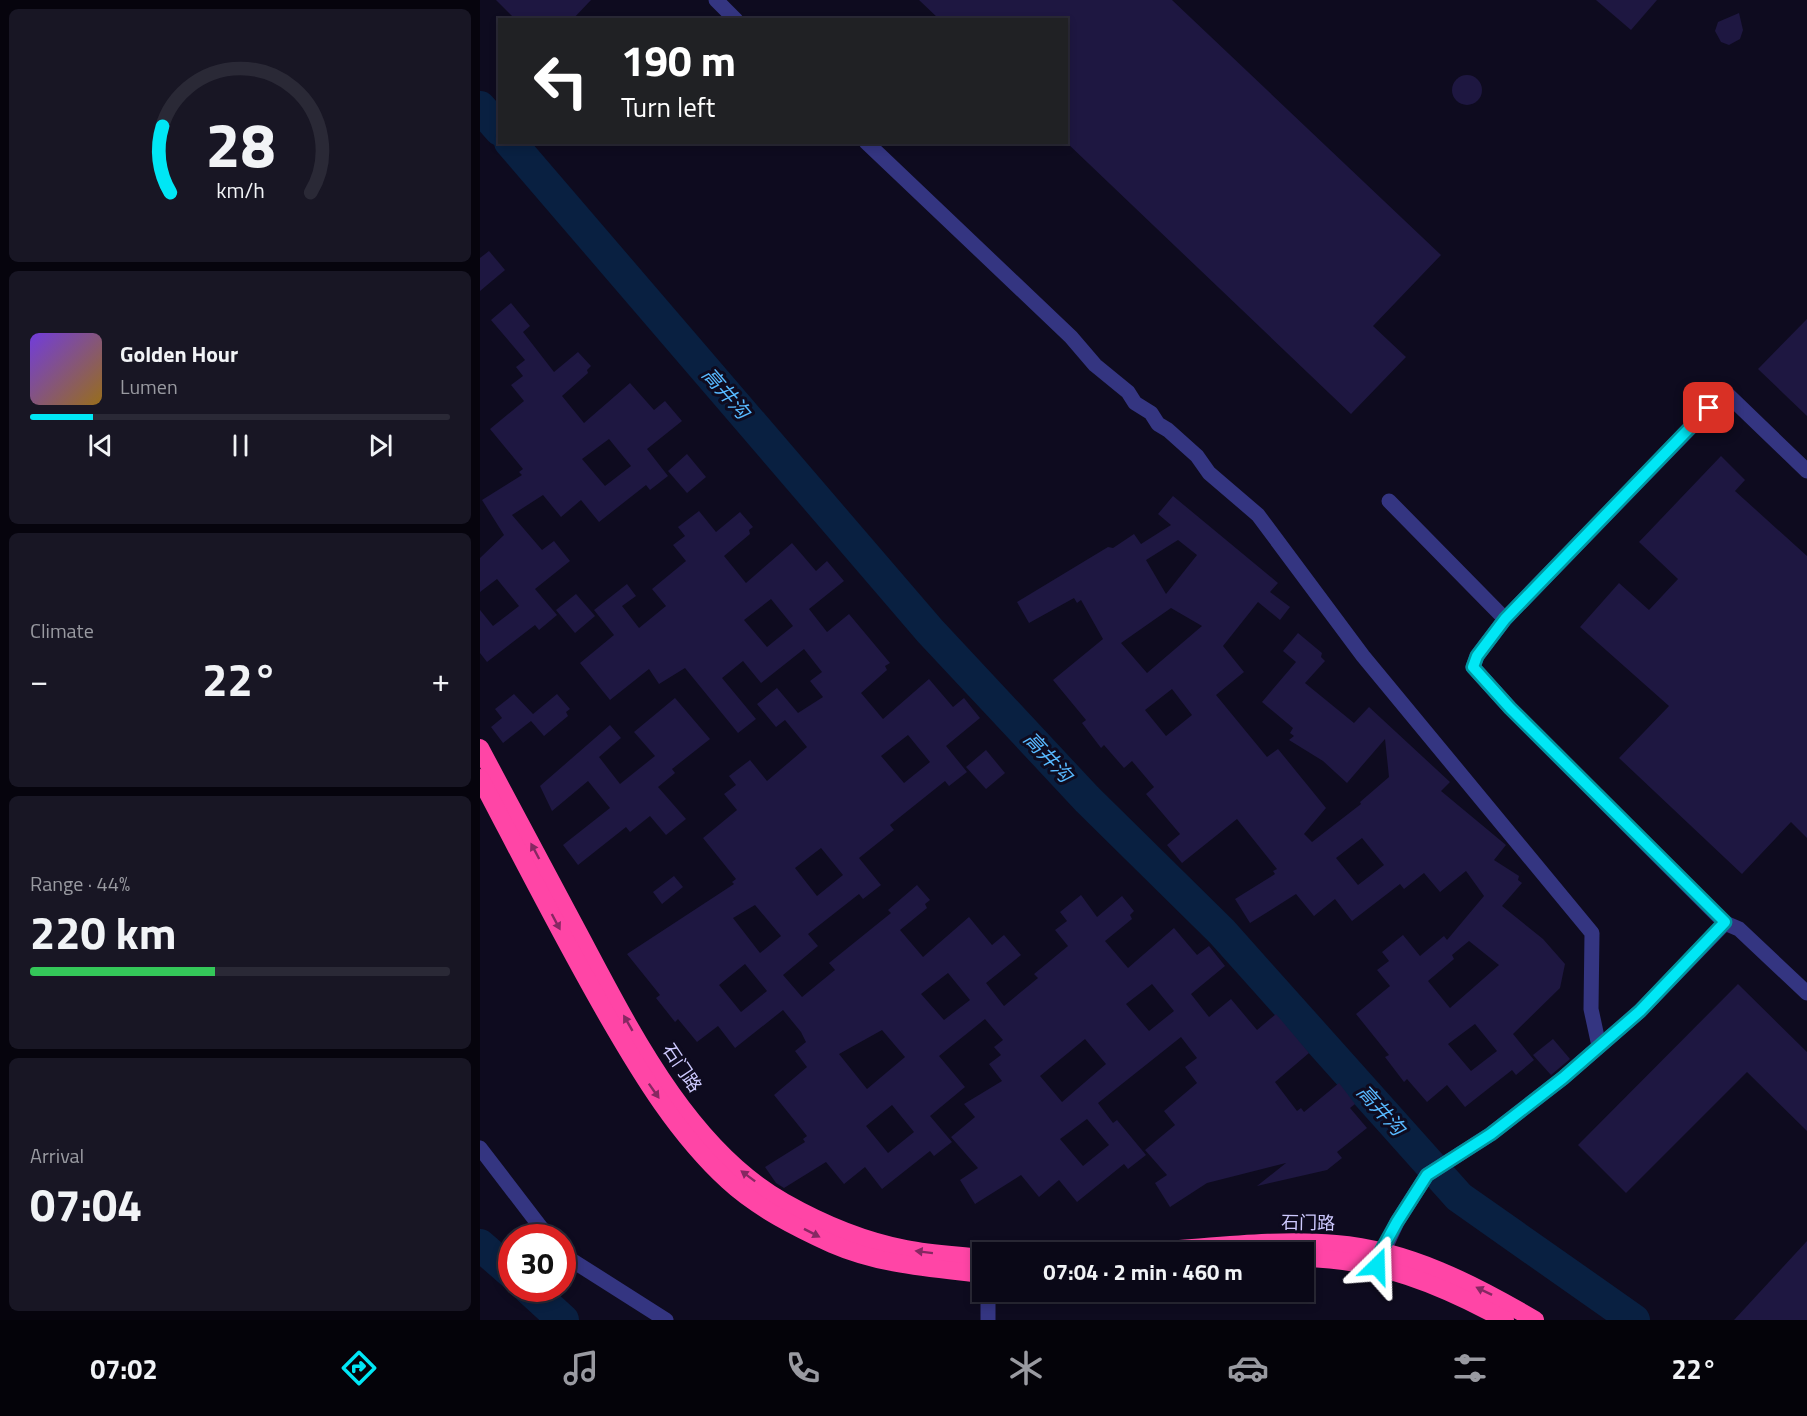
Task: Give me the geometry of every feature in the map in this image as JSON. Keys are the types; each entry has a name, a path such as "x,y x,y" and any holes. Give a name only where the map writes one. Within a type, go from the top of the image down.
{"highway":[{"name":"石门路","path":"480,748 611,993 653,1065 693,1122 740,1170 782,1202 835,1228 905,1249 972,1257"},
{"name":"石门路","path":"480,778 589,985 637,1067 704,1158 730,1183 766,1209 834,1244 897,1265 972,1273"},
{"name":"石门路","path":"1314,1243 1337,1244 1379,1258 1505,1320"},
{"name":"石门路","path":"1314,1258 1353,1260 1379,1258 1421,1262 1500,1299 1535,1320"}],"street":[{"path":"716,0 734,18"},
{"path":"868,144 1071,337 1095,365 1128,392 1135,403 1151,413 1158,424 1197,456 1209,473 1258,515 1363,656 1592,933 1590,1009 1599,1046"},
{"path":"1807,471 1725,392 1505,619 1477,656 1473,667 1475,672 1725,922 1739,929 1807,993"},
{"path":"1389,501 1505,619"},
{"path":"1379,1258 1407,1204 1427,1175 1491,1134 1599,1046 1640,1011 1725,922"},
{"path":"480,1148 538,1224"},
{"path":"576,1263 666,1320"},
{"path":"988,1302 988,1320"}],"building":[{"path":"496,0 591,0 574,18 514,18"},
{"path":"919,0 1172,0 1441,255 1373,326 1406,357 1351,414 1068,144 1068,18 938,18"},
{"path":"1596,0 1657,0 1631,30"},
{"path":"1739,13 1743,30 1740,39 1729,45 1721,42 1715,31 1718,22"},
{"path":"1467,75 1478,79 1482,90 1478,101 1467,105 1456,101 1452,90 1456,79"},
{"path":"489,251 505,270 480,291 480,258"},
{"path":"511,303 530,326 523,332 554,372 578,352 591,366 587,370 588,373 562,396 584,423 630,383 654,410 665,401 682,421 647,449 668,476 650,490 646,485 599,522 581,500 561,517 543,495 512,515 542,550 554,541 570,561 535,589 557,615 539,630 535,625 487,662 480,653 480,610 493,626 519,606 497,579 480,592 480,558 504,535 482,500 522,475 519,472 523,469 490,429 524,401 511,385 523,376 516,367 525,360 491,320","holes":["609,439 631,466 605,486 582,459"]},
{"path":"1807,319 1807,416 1758,369"},
{"path":"687,454 706,477 687,493 668,471"},
{"path":"1721,456 1745,480 1735,491 1807,556 1807,838 1791,822 1742,874 1619,758 1669,706 1580,627 1619,583 1649,610 1678,579 1639,542"},
{"path":"1173,496 1278,583 1270,592 1290,607 1280,620 1258,602 1223,646 1244,672 1216,695 1267,757 1278,749 1326,808 1304,834 1312,842 1361,804 1360,802 1389,777 1385,739 1347,783 1323,761 1289,740 1294,736 1290,733 1293,728 1262,702 1296,662 1283,651 1298,633 1322,653 1321,657 1325,661 1305,683 1354,723 1369,707 1450,782 1441,791 1506,845 1494,860 1519,876 1518,880 1522,883 1502,906 1543,939 1565,964 1560,988 1513,1034 1534,1060 1516,1075 1512,1070 1465,1107 1447,1085 1427,1102 1407,1079 1404,1082 1385,1057 1389,1055 1356,1014 1390,986 1377,970 1389,961 1382,952 1403,935 1420,956 1444,936 1447,940 1484,896 1466,871 1440,892 1424,873 1404,889 1400,884 1352,921 1335,899 1314,916 1296,894 1250,923 1235,899 1275,874 1273,871 1277,869 1237,819 1182,863 1167,845 1180,834 1146,794 1154,787 1132,761 1124,768 1104,745 1101,748 1082,723 1086,720 1053,680 1103,639 1081,600 1077,603 1074,598 1029,623 1017,602 1108,547 1113,548 1134,534 1141,544 1171,525 1158,514","holes":["1178,540 1197,555 1166,594 1146,560","1171,608 1202,626 1147,673 1121,643","1172,689 1192,715 1166,736 1145,710","1362,838 1384,865 1358,885 1336,858","1469,941 1499,965 1450,1008 1428,981 1454,959 1452,955","1475,1024 1497,1051 1471,1071 1448,1044"]},
{"path":"699,511 716,532 740,512 753,527 749,530 750,534 724,556 746,583 792,543 816,571 827,561 844,581 809,609 827,632 849,614 890,663 885,666 887,670 861,693 883,719 929,679 953,707 964,698 980,718 946,746 967,772 949,786 945,781 890,825 894,830 859,858 881,885 863,899 859,894 808,934 818,946 783,975 802,997 835,970 829,963 891,913 888,910 917,885 930,900 925,904 927,908 900,930 923,957 969,917 992,945 1004,935 1021,955 986,983 1004,1006 1038,978 1034,974 1068,946 1055,930 1067,921 1060,912 1081,895 1097,917 1122,896 1134,911 1130,915 1132,919 1105,941 1128,968 1174,928 1197,955 1209,946 1225,966 1191,994 1209,1017 1231,999 1257,1030 1276,1014 1309,1053 1275,1082 1297,1111 1301,1108 1304,1112 1339,1083 1355,1104 1350,1108 1367,1128 1337,1152 1342,1158 1327,1170 1257,1186 1286,1163 1207,1183 1170,1207 1155,1183 1167,1175 1145,1150 1175,1125 1164,1111 1197,1083 1185,1067 1197,1058 1181,1037 1098,1103 1113,1123 1117,1120 1146,1155 1128,1169 1124,1164 1077,1202 1059,1180 1039,1197 1021,1175 975,1204 960,1180 978,1168 951,1137 975,1117 964,1104 1002,1081 989,1064 1001,1055 994,1047 1003,1040 985,1019 939,1056 965,1087 930,1116 952,1142 934,1156 930,1151 882,1189 865,1167 844,1184 826,1162 784,1188 776,1183 765,1167 805,1142 803,1139 807,1136 774,1095 807,1067 795,1051 806,1042 801,1032 783,1010 735,1048 718,1026 697,1042 678,1019 675,1022 656,998 660,995 627,954 734,884 732,882 736,879 703,838 737,810 724,794 736,785 729,776 750,760 767,781 807,747 785,720 776,727 757,704 777,688 798,713 823,697 810,681 822,672 804,649 761,683 743,661 722,678 756,719 738,733 685,668 659,684 649,669 610,700 580,663 614,635 594,610 627,584 636,596 622,606 639,628 666,606 652,589 686,561 673,545 685,536 678,527","holes":["771,599 793,626 767,647 744,620","908,735 930,762 904,783 881,756","821,848 843,875 817,896 795,868","755,905 781,936 760,953 733,918","745,964 767,991 741,1012 719,985","948,973 970,1000 944,1020 921,994","1152,984 1174,1011 1149,1031 1126,1004","882,1030 905,1057 867,1089 839,1054","1085,1039 1106,1064 1062,1102 1040,1076","892,1105 914,1132 888,1153 866,1126","1087,1119 1109,1145 1083,1166 1060,1139"]},
{"path":"576,594 595,616 575,633 556,610"},
{"path":"514,694 533,714 557,694 570,709 566,712 568,716 544,736 531,721 503,743 491,727 502,718 495,709"},
{"path":"675,698 710,739 672,769 675,773 658,787 686,819 666,835 650,816 630,832 626,827 578,865 563,845 610,808 588,781 552,811 540,786 610,725 621,738 599,757 620,784 655,756 634,732"},
{"path":"986,750 1005,773 986,789 966,767"},
{"path":"674,876 683,887 662,904 653,892"},
{"path":"1738,984 1807,1052 1807,1131 1747,1072 1626,1193 1578,1145"},
{"path":"1553,1039 1570,1059 1551,1075 1533,1055"},
{"path":"1807,1241 1807,1320 1734,1320"}],"waterway":[{"name":"高井沟","path":"480,107 498,128"},
{"name":"高井沟","path":"512,144 930,631 1087,799 1222,932 1459,1197 1634,1320"},
{"path":"480,1245 498,1261"},
{"path":"543,1302 563,1320"}],"route":[{"path":"1377,1266 1381,1251 1407,1204 1427,1175 1491,1134 1563,1078 1640,1011 1725,922 1510,708 1475,672 1473,667 1477,656 1505,619 1709,408"}]}
